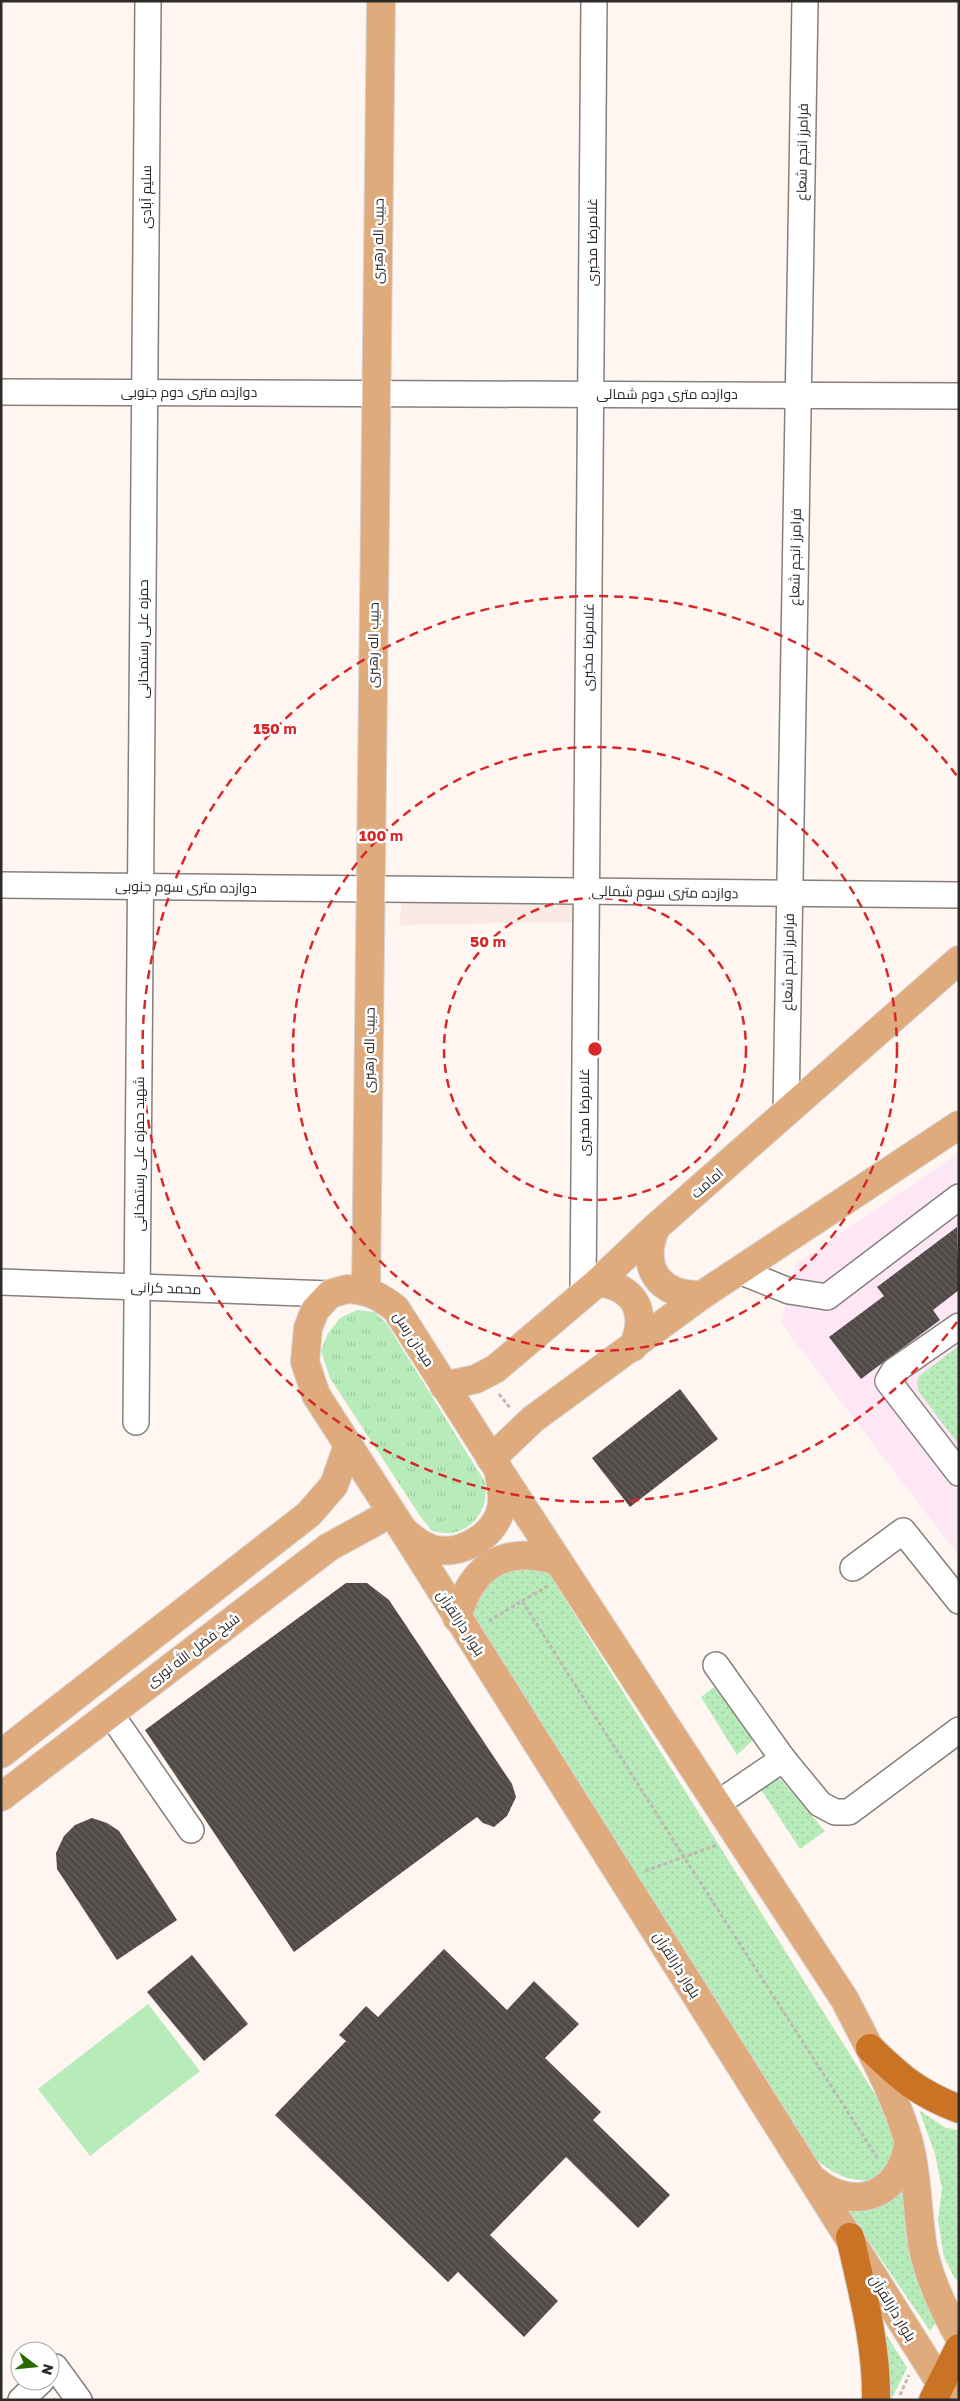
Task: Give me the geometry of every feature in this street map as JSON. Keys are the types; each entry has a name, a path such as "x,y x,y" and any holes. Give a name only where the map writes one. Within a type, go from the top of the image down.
{"highway":[{"path":"870,2048 908,2083 934,2100 959,2109"},
{"path":"850,2238 866,2304 876,2377 876,2400"},
{"path":"942,2394 959,2348"}],"main road":[{"name":"حبیب اله رهبری","path":"366,1290 381,1"},
{"name":"امامت","path":"444,1386 476,1379 513,1354 959,960"},
{"path":"959,1124 702,1295 524,1427 494,1464 845,2000 887,2084 909,2142 918,2196 923,2249 935,2287 959,2337"},
{"path":"656,1227 649,1243 649,1261 656,1276 668,1289 684,1295 702,1295"},
{"path":"590,1287 616,1285 631,1296 640,1312 640,1330 633,1347"},
{"path":"330,1294 347,1289 366,1290"},
{"name":"میدان رسل","path":"330,1294 315,1310 308,1328 305,1362 316,1395 397,1522 416,1542 433,1549 451,1550 468,1546 484,1536 496,1522 502,1505 502,1492 494,1464 396,1309 382,1298 366,1290"},
{"path":"1,1754 310,1514 334,1485 348,1445"},
{"name":"بلوار دارالقرآن","path":"397,1522 850,2238 942,2394"},
{"name":"شیخ فضل الله نوری","path":"1,1796 329,1547 397,1522"},
{"path":"463,1626 463,1596 476,1577 493,1563 514,1555 537,1555 558,1561"},
{"path":"813,2179 827,2191 846,2197 864,2197 873,2194 882,2190 896,2178 906,2161 909,2142"}],"street":[{"name":"سلیم آبادی","path":"144,392 148,1"},
{"name":"غلامرضا مخبری","path":"590,1287 586,891 594,1"},
{"name":"فرامرز انجم شعاع","path":"786,1113 805,1"},
{"name":"دوازده متری دوم جنوبی","path":"1,392 376,393"},
{"name":"حمزه علی رستمخانی","path":"141,887 144,392"},
{"name":"دوازده متری دوم شمالی","path":"376,393 959,396"},
{"name":"دوازده متری سوم جنوبی","path":"1,885 370,889"},
{"name":"شهید حمزه علی رستمخانی","path":"136,1422 141,887"},
{"name":"دوازده متری سوم شمالی","path":"370,889 959,895"},
{"path":"740,1271 789,1291 827,1297 959,1198"},
{"name":"محمد کرانی","path":"1,1282 330,1294"},
{"path":"959,1326 894,1370 888,1381 959,1473"},
{"path":"853,1568 903,1531 959,1601"},
{"path":"716,1665 783,1759 820,1804 835,1812 849,1812 959,1730"},
{"path":"110,1713 191,1830"},
{"path":"717,1804 783,1759"},
{"path":"60,2375 79,2400"},
{"path":"21,2400 30,2391"}],"path":[{"path":"485,1374 524,1427"},
{"path":"463,1626 522,1601 879,2160 909,2142"},
{"path":"622,1878 739,1837"}],"shaded area":[{"path":"577,898 576,922 399,925 402,901"},
{"path":"959,1153 959,1556 781,1323 796,1264"}],"green space":[{"path":"357,1310 375,1312 387,1324 485,1482 486,1491 483,1507 474,1521 461,1530 450,1533 432,1531 420,1516 330,1378 321,1351 327,1335 340,1318"},
{"path":"959,1346 959,1445 919,1392 917,1382 919,1376"},
{"path":"535,1565 548,1572 886,2112 893,2134 894,2150 888,2164 873,2181 844,2177 818,2161 469,1614 475,1593 504,1569"},
{"path":"714,1687 753,1740 737,1755 701,1697"},
{"path":"773,1779 780,1779 825,1831 800,1849 760,1788"},
{"path":"148,2004 200,2071 90,2156 38,2089"},
{"path":"919,2110 946,2128 959,2130 959,2274 956,2281 944,2257 938,2220 942,2189 935,2154"},
{"path":"903,2182 916,2278 936,2322 930,2331 842,2202"},
{"path":"881,2326 907,2368 891,2400 888,2400"}],"building":[{"path":"957,1227 959,1290 933,1310 940,1320 861,1379 829,1337 884,1296 877,1287"},
{"path":"680,1389 718,1439 630,1507 592,1458"},
{"path":"346,1583 367,1583 389,1600 512,1784 516,1797 507,1816 494,1827 483,1823 477,1817 294,1952 145,1730"},
{"path":"92,1818 107,1823 119,1831 177,1920 117,1960 57,1869 56,1853 64,1836 75,1825"},
{"path":"444,1949 507,2010 534,1981 579,2024 545,2058 601,2112 593,2120 670,2195 638,2228 566,2157 490,2235 558,2301 524,2337 458,2272 448,2282 275,2115 346,2041 339,2035 366,2006 378,2017"},
{"path":"192,1955 248,2024 204,2061 147,1992"}]}
